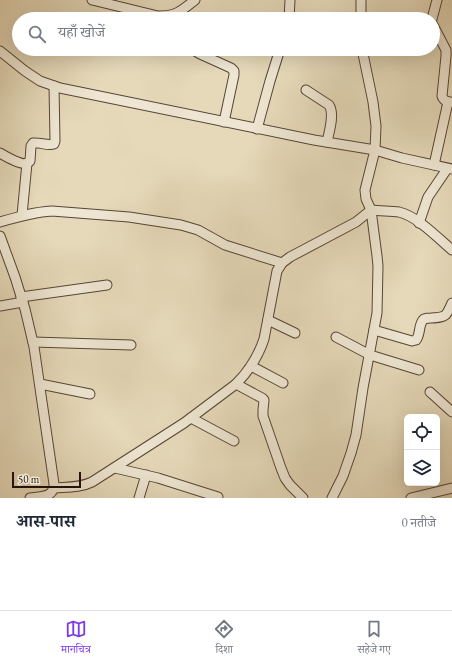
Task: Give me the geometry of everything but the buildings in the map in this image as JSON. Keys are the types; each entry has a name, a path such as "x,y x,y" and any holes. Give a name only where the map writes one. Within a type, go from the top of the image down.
{"street":[{"path":"92,0 142,12"},
{"path":"180,12 195,0"},
{"path":"289,12 290,0"},
{"path":"361,0 361,12"},
{"path":"434,12 437,0"},
{"path":"434,165 450,102 443,99 442,96 446,56 449,52 440,37"},
{"path":"0,51 40,81 54,86 257,129 375,150 450,169 428,197 419,222"},
{"path":"204,56 234,70 224,122"},
{"path":"257,129 278,56"},
{"path":"332,498 343,476 356,435 378,307 378,266 371,210 366,199 365,190 375,150 376,126 375,113 363,56"},
{"path":"22,215 27,163 30,161 31,146 33,143 37,142 51,145 54,144 55,141 54,86"},
{"path":"306,90 331,107 332,114 327,142"},
{"path":"0,153 23,164 27,163"},
{"path":"30,498 92,482 192,418 236,384 244,376 261,349 277,271 290,257 356,222 371,210 398,212 407,215 428,229 452,250"},
{"path":"0,222 22,215 52,211 129,217 181,225 198,230 225,245 282,264"},
{"path":"0,236 22,300 33,342 54,484 52,493"},
{"path":"0,264 10,262"},
{"path":"0,306 22,300 107,285"},
{"path":"374,330 412,341 416,340 419,337 420,325 423,320 426,318 446,316 452,303"},
{"path":"268,320 294,333"},
{"path":"336,337 370,355 419,370"},
{"path":"33,342 131,345"},
{"path":"251,366 283,383"},
{"path":"40,384 90,394"},
{"path":"236,384 258,395 264,400 263,416 281,468 288,482 303,498"},
{"path":"430,392 452,412"},
{"path":"192,418 234,441"},
{"path":"115,468 146,474 218,497"},
{"path":"139,498 146,474"},
{"path":"414,498 448,492"}]}
